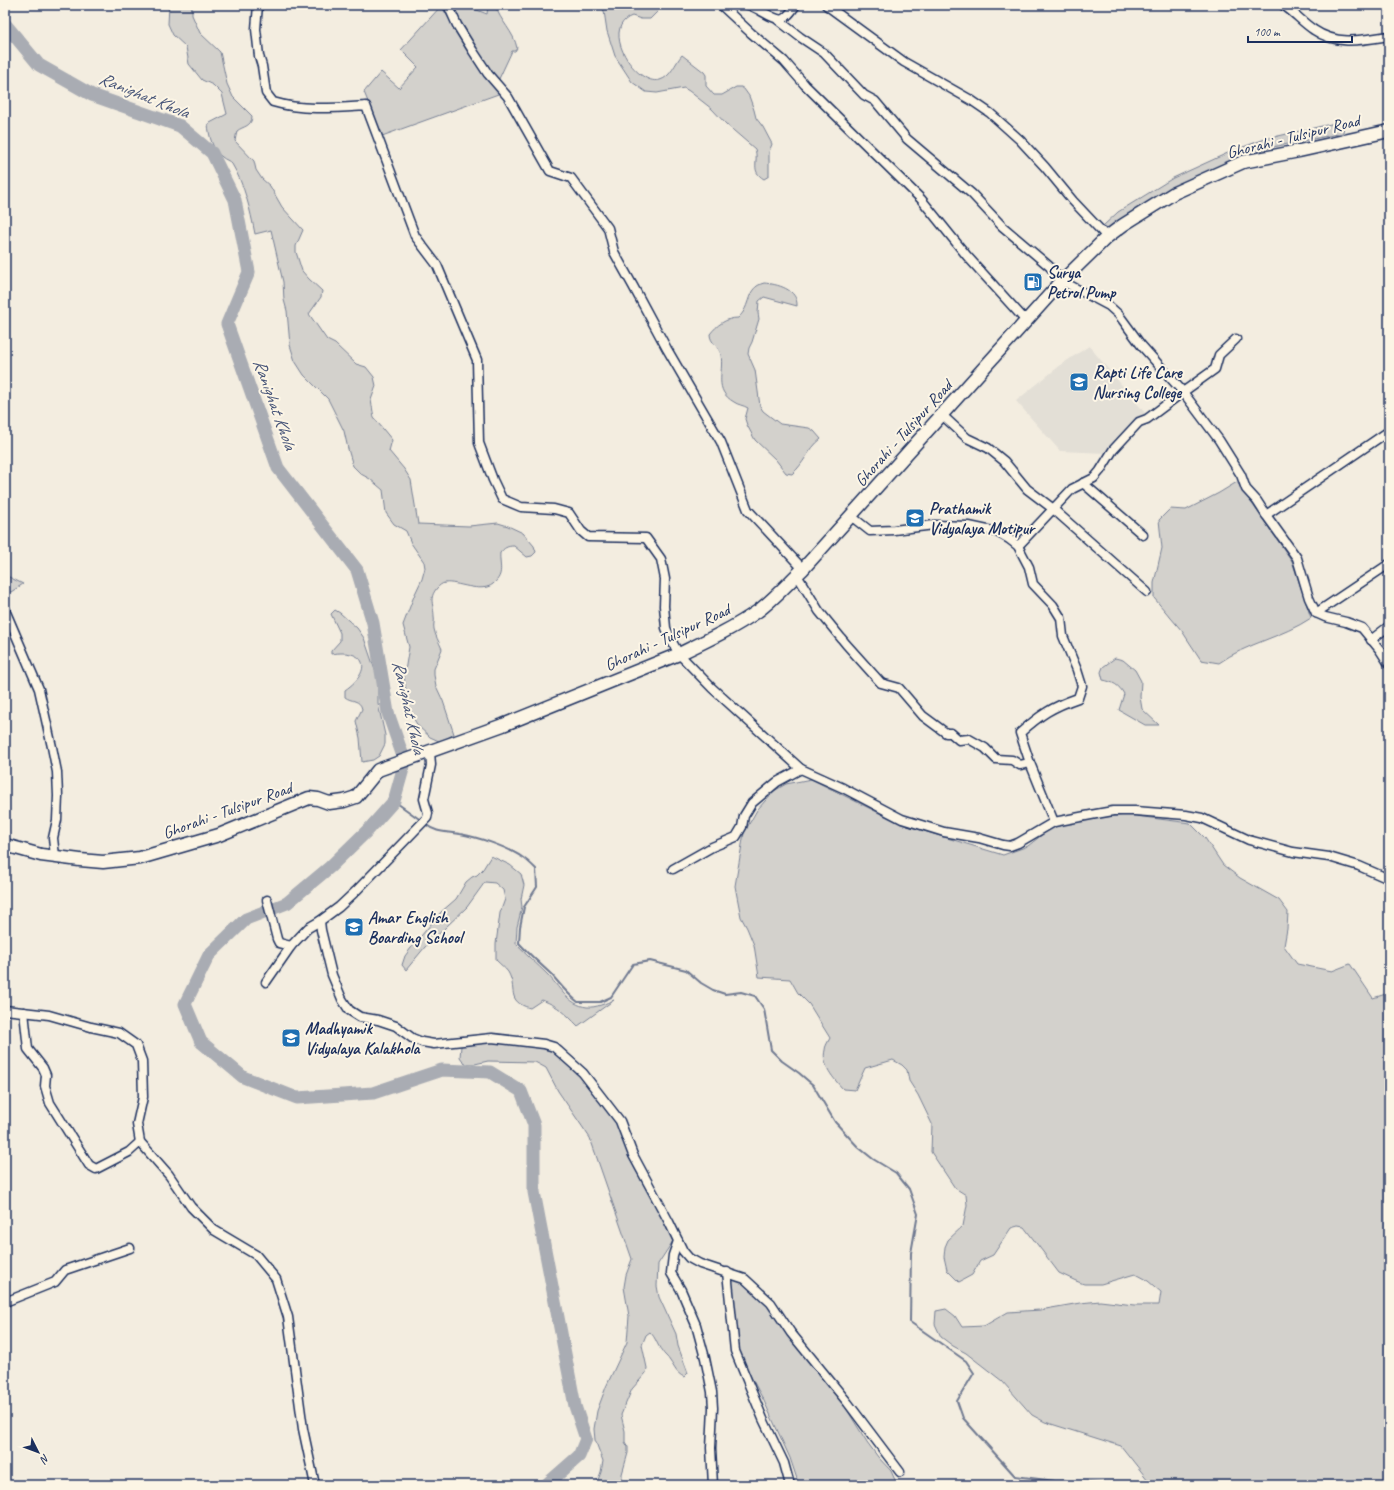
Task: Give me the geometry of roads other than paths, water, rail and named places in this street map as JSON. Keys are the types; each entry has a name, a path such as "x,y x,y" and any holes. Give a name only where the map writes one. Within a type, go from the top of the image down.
{"main road":[{"name":"Ghorahi - Tulsipur Road","path":"5,844 41,855 103,862 140,858 219,835 309,798 318,799 329,803 344,801 356,797 378,770 510,722 679,654 704,642 759,610 800,572 1062,281 1107,237 1123,224 1174,193 1243,162 1299,151 1389,130"}],"street":[{"path":"258,5 256,29 259,56 266,93 273,102 310,108 366,106 415,236 437,266 477,360 479,443 502,499 521,507 554,509 569,514 581,531 588,537 646,538 661,559 665,579 664,606 666,628 679,654 712,688 801,769 843,788 902,819 944,832 979,838 1003,846 1010,846 1018,843 1054,822 1113,811 1186,815 1202,818 1249,840 1293,852 1329,857 1359,866 1389,879"},
{"path":"448,5 457,25 480,62 488,74 508,97 550,172 571,178 608,228 614,252 667,349 722,442 748,510 800,572 819,611 881,683 899,688 924,716 946,733 951,734 959,740 969,739 986,748 996,759 1012,760 1020,765 1030,763"},
{"path":"721,5 784,61 805,85 921,199 967,256 1026,321"},
{"path":"748,5 778,20 800,37 824,52 864,95 875,101 907,139 972,194 1002,226 1044,261 1062,281 1109,306 1119,316 1141,345 1183,392 1219,440 1241,475 1246,489 1257,501 1297,558 1309,598 1316,613 1325,618 1346,622 1362,628 1388,661"},
{"path":"778,20 784,19 796,5"},
{"path":"826,5 904,62 971,100 990,113 1020,140 1073,201 1107,237"},
{"path":"1283,5 1315,31 1334,40 1359,41 1389,36"},
{"path":"1018,546 1052,508 1072,489 1094,478 1100,472 1113,450 1139,422 1147,419 1215,369 1219,355 1236,339"},
{"path":"942,415 967,438 988,448 1004,461 1027,488 1052,508 1147,592"},
{"path":"1266,515 1389,431"},
{"path":"1083,483 1143,535"},
{"path":"851,516 870,531 894,530 934,525 969,526 998,532 1018,546 1029,567 1033,584 1053,605 1061,618 1063,636 1082,686 1078,698 1060,704 1038,716 1020,733 1030,763 1054,822"},
{"path":"1316,613 1389,564"},
{"path":"5,610 39,689 52,747 57,772 58,796 57,820 53,838 56,856"},
{"path":"1372,640 1389,626"},
{"path":"266,982 291,946 308,928 339,907 427,818 428,812 424,799 431,765 430,752"},
{"path":"673,869 712,846 736,837 742,827 744,816 752,803 777,782 801,769"},
{"path":"267,900 277,939 280,943 291,946"},
{"path":"320,921 332,975 342,999 349,1010 360,1017 378,1020 396,1026 412,1038 422,1042 434,1044 492,1038 544,1044 554,1047 583,1073 620,1121 632,1155 669,1222 683,1251 700,1264 745,1279 771,1303 791,1333 848,1403 900,1472"},
{"path":"5,1010 49,1015 119,1033 136,1045 142,1062 143,1097 137,1124 140,1142 169,1176 191,1207 214,1230 256,1255 276,1279 288,1317 303,1429 316,1485"},
{"path":"24,1012 28,1049 43,1068 46,1075 45,1086 50,1103 89,1165 96,1168 129,1152 140,1142"},
{"path":"678,1241 673,1255 671,1273 690,1309 696,1325 712,1392 712,1485"},
{"path":"5,1302 55,1282 65,1270 130,1248"},
{"path":"727,1272 735,1351 763,1419 784,1463 790,1485"}],"waterway":[{"name":"Ranighat Khola","path":"5,24 39,65 92,95 180,126 212,153 235,200 249,272 227,324 278,468 357,570 373,623 388,713 405,762 394,801 370,828 330,867 287,903 246,919 209,955 185,1004 201,1042 243,1077 297,1098 373,1093 442,1070 490,1072 521,1091 534,1125 534,1192 575,1406 586,1439 579,1456 546,1485"},
{"path":"394,801 422,821"},
{"path":"425,824 438,831 467,835 501,846 516,853 528,861 536,869 537,887 524,907 520,927 519,943 578,1002 600,1002 611,997 633,964 650,961 686,970 701,983 713,990 725,994 741,992 755,996 764,1009 771,1050 782,1061 813,1085 835,1122 858,1147 873,1159 896,1173 909,1189 918,1214 911,1253 910,1322 966,1361 974,1373 957,1401 963,1418 1015,1476 1055,1481 1103,1483 1106,1485"}],"place":[{"name":"Surya Petrol Pump","path":"1033,282"},
{"name":"Rapti Life Care Nursing College","path":"1079,382"},
{"name":"Prathamik Vidyalaya Motipur","path":"915,518"},
{"name":"Amar English Boarding School","path":"354,927"},
{"name":"Madhyamik Vidyalaya Kalakhola","path":"291,1038"}]}
